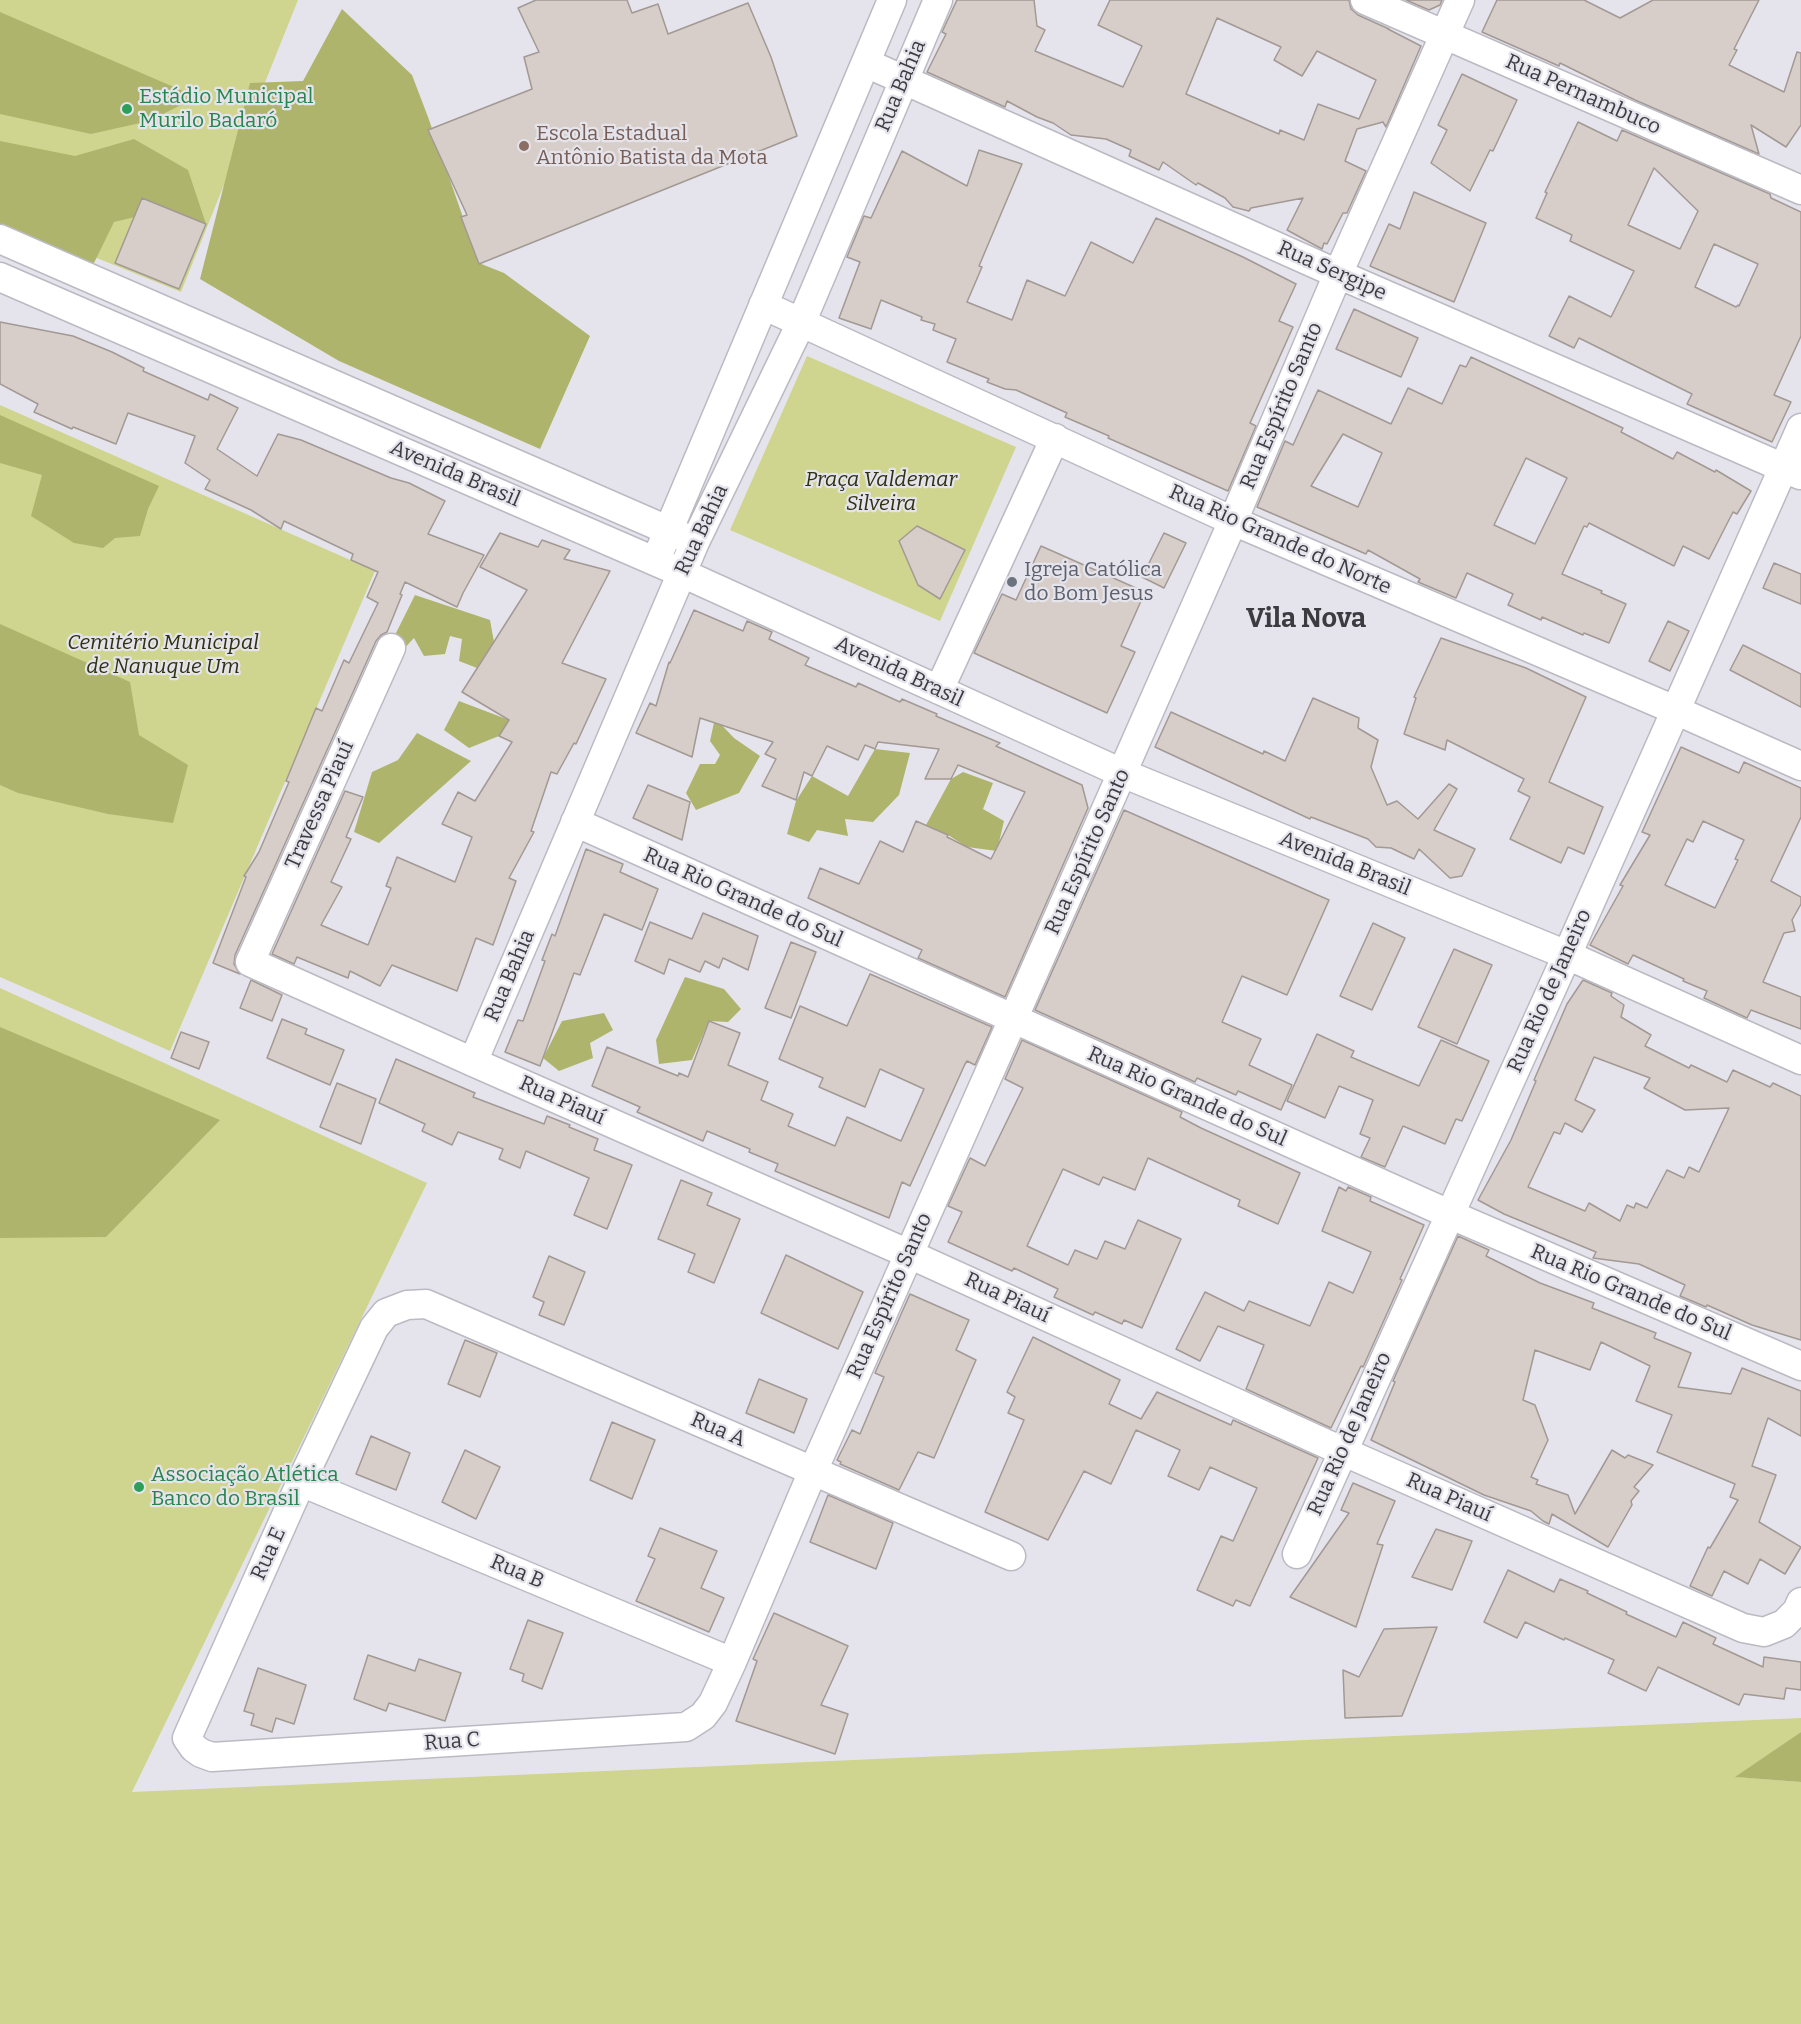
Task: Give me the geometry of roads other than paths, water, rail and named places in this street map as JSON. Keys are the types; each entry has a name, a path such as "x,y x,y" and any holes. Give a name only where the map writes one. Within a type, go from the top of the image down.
{"street":[{"name":"Rua Bahia","path":"655,561 892,0"},
{"name":"Rua Bahia","path":"473,1062 695,542 801,323 938,0"},
{"name":"Rua Pernambuco","path":"1365,0 1801,190"},
{"name":"Rua Espírito Santo","path":"713,1703 1460,0"},
{"name":"Rua Sergipe","path":"866,63 1338,274 1792,471"},
{"name":"Avenida Brasil","path":"0,239 695,542"},
{"name":"Avenida Brasil","path":"0,277 655,561 1122,773 1567,955 1801,1060"},
{"name":"Rua Rio Grande do Norte","path":"763,305 1233,521 1801,766"},
{"name":"Rua Rio de Janeiro","path":"1297,1554 1675,710 1792,471 1801,428"},
{"path":"939,690 1055,438"},
{"name":"Travessa Piauí","path":"250,962 391,648"},
{"name":"Rua Rio Grande do Sul","path":"575,822 1449,1214 1801,1366"},
{"name":"Rua Piauí","path":"250,962 1743,1628 1764,1632 1784,1624 1797,1611 1801,1602"},
{"name":"Rua A","path":"426,1304 1011,1556"},
{"name":"Rua E","path":"187,1738 301,1482 374,1328 386,1313 407,1305 426,1304"},
{"name":"Rua B","path":"301,1482 732,1662"},
{"name":"Rua C","path":"187,1738 194,1748 212,1757 686,1727 703,1716 713,1703"}],"place":[{"name":"Estádio Municipal Murilo Badaró","path":"127,109"},
{"name":"Escola Estadual Antônio Batista da Mota","path":"524,146"},
{"name":"Igreja Católica do Bom Jesus","path":"1012,582"},
{"name":"Associação Atlética Banco do Brasil","path":"139,1487"}],"district":[{"name":"Vila Nova","path":"1306,619"}],"park label":[{"name":"Praça Valdemar Silveira","path":"881,492"},
{"name":"Cemitério Municipal de Nanuque Um","path":"163,655"}]}
